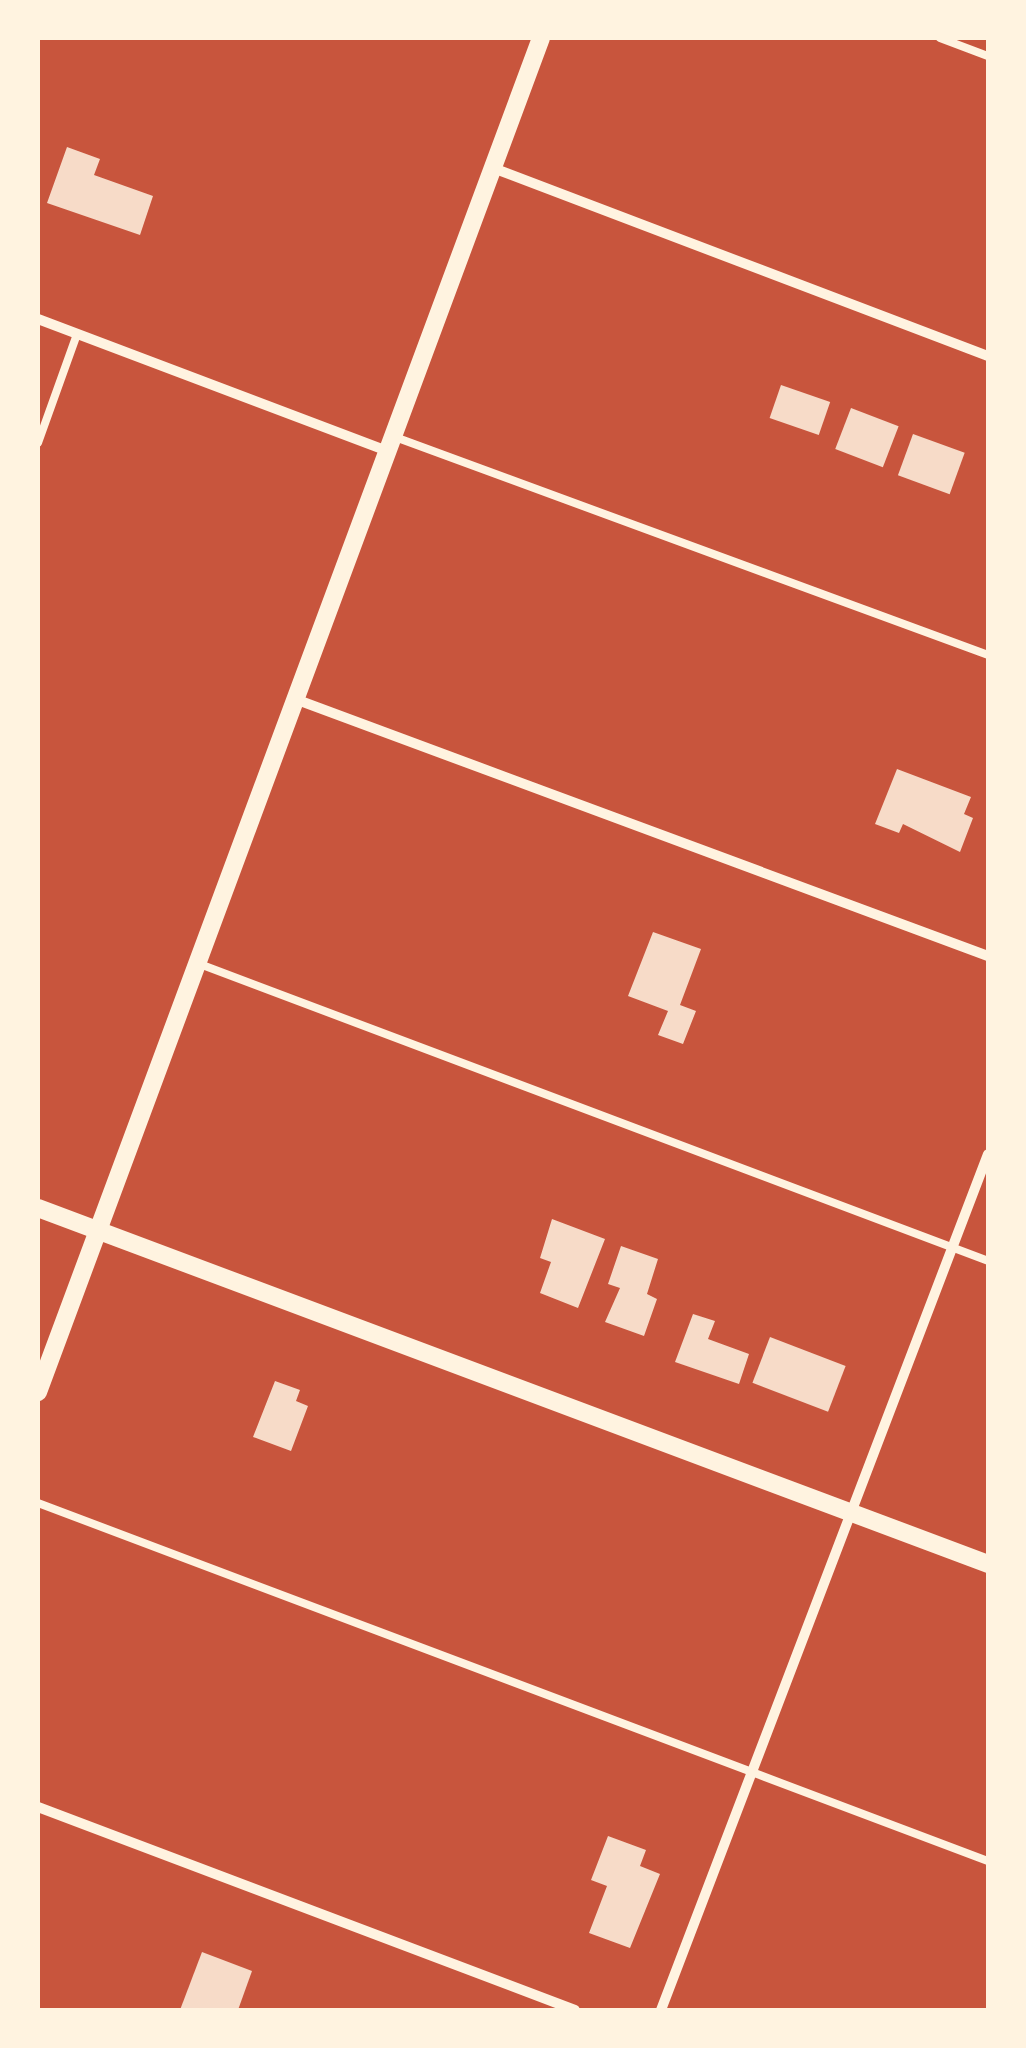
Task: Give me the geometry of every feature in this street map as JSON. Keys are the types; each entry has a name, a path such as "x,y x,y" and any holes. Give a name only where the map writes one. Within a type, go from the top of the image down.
{"street":[{"path":"38,1392 541,38"},
{"path":"494,168 988,356"},
{"path":"38,319 388,443"},
{"path":"295,699 988,956"},
{"path":"661,2010 855,1514 988,1154"},
{"path":"38,1208 988,1564"},
{"path":"38,1807 574,2010"}],"lane":[{"path":"940,38 988,56"},
{"path":"38,443 77,334"},
{"path":"388,443 988,655"},
{"path":"197,963 988,1261"},
{"path":"38,1503 988,1861"}],"building":[{"path":"67,147 100,159 94,175 153,196 140,235 47,203"},
{"path":"781,385 830,402 819,435 770,418"},
{"path":"851,408 899,426 883,467 835,449"},
{"path":"913,434 965,453 950,494 898,475"},
{"path":"897,769 971,797 964,814 973,818 960,852 903,824 899,833 875,824"},
{"path":"653,932 701,949 680,1005 696,1011 683,1044 658,1035 668,1011 628,996"},
{"path":"552,1219 605,1239 578,1308 540,1293 551,1262 540,1258"},
{"path":"621,1246 658,1259 647,1294 657,1299 644,1336 605,1322 620,1288 608,1284"},
{"path":"693,1314 715,1321 708,1339 749,1354 739,1384 675,1362"},
{"path":"770,1337 846,1366 828,1412 752,1383"},
{"path":"275,1381 300,1390 296,1401 308,1406 291,1451 253,1437"},
{"path":"608,1836 646,1850 640,1866 660,1874 630,1948 589,1933 607,1886 591,1880"},
{"path":"202,1952 252,1971 238,2010 180,2010"}]}
